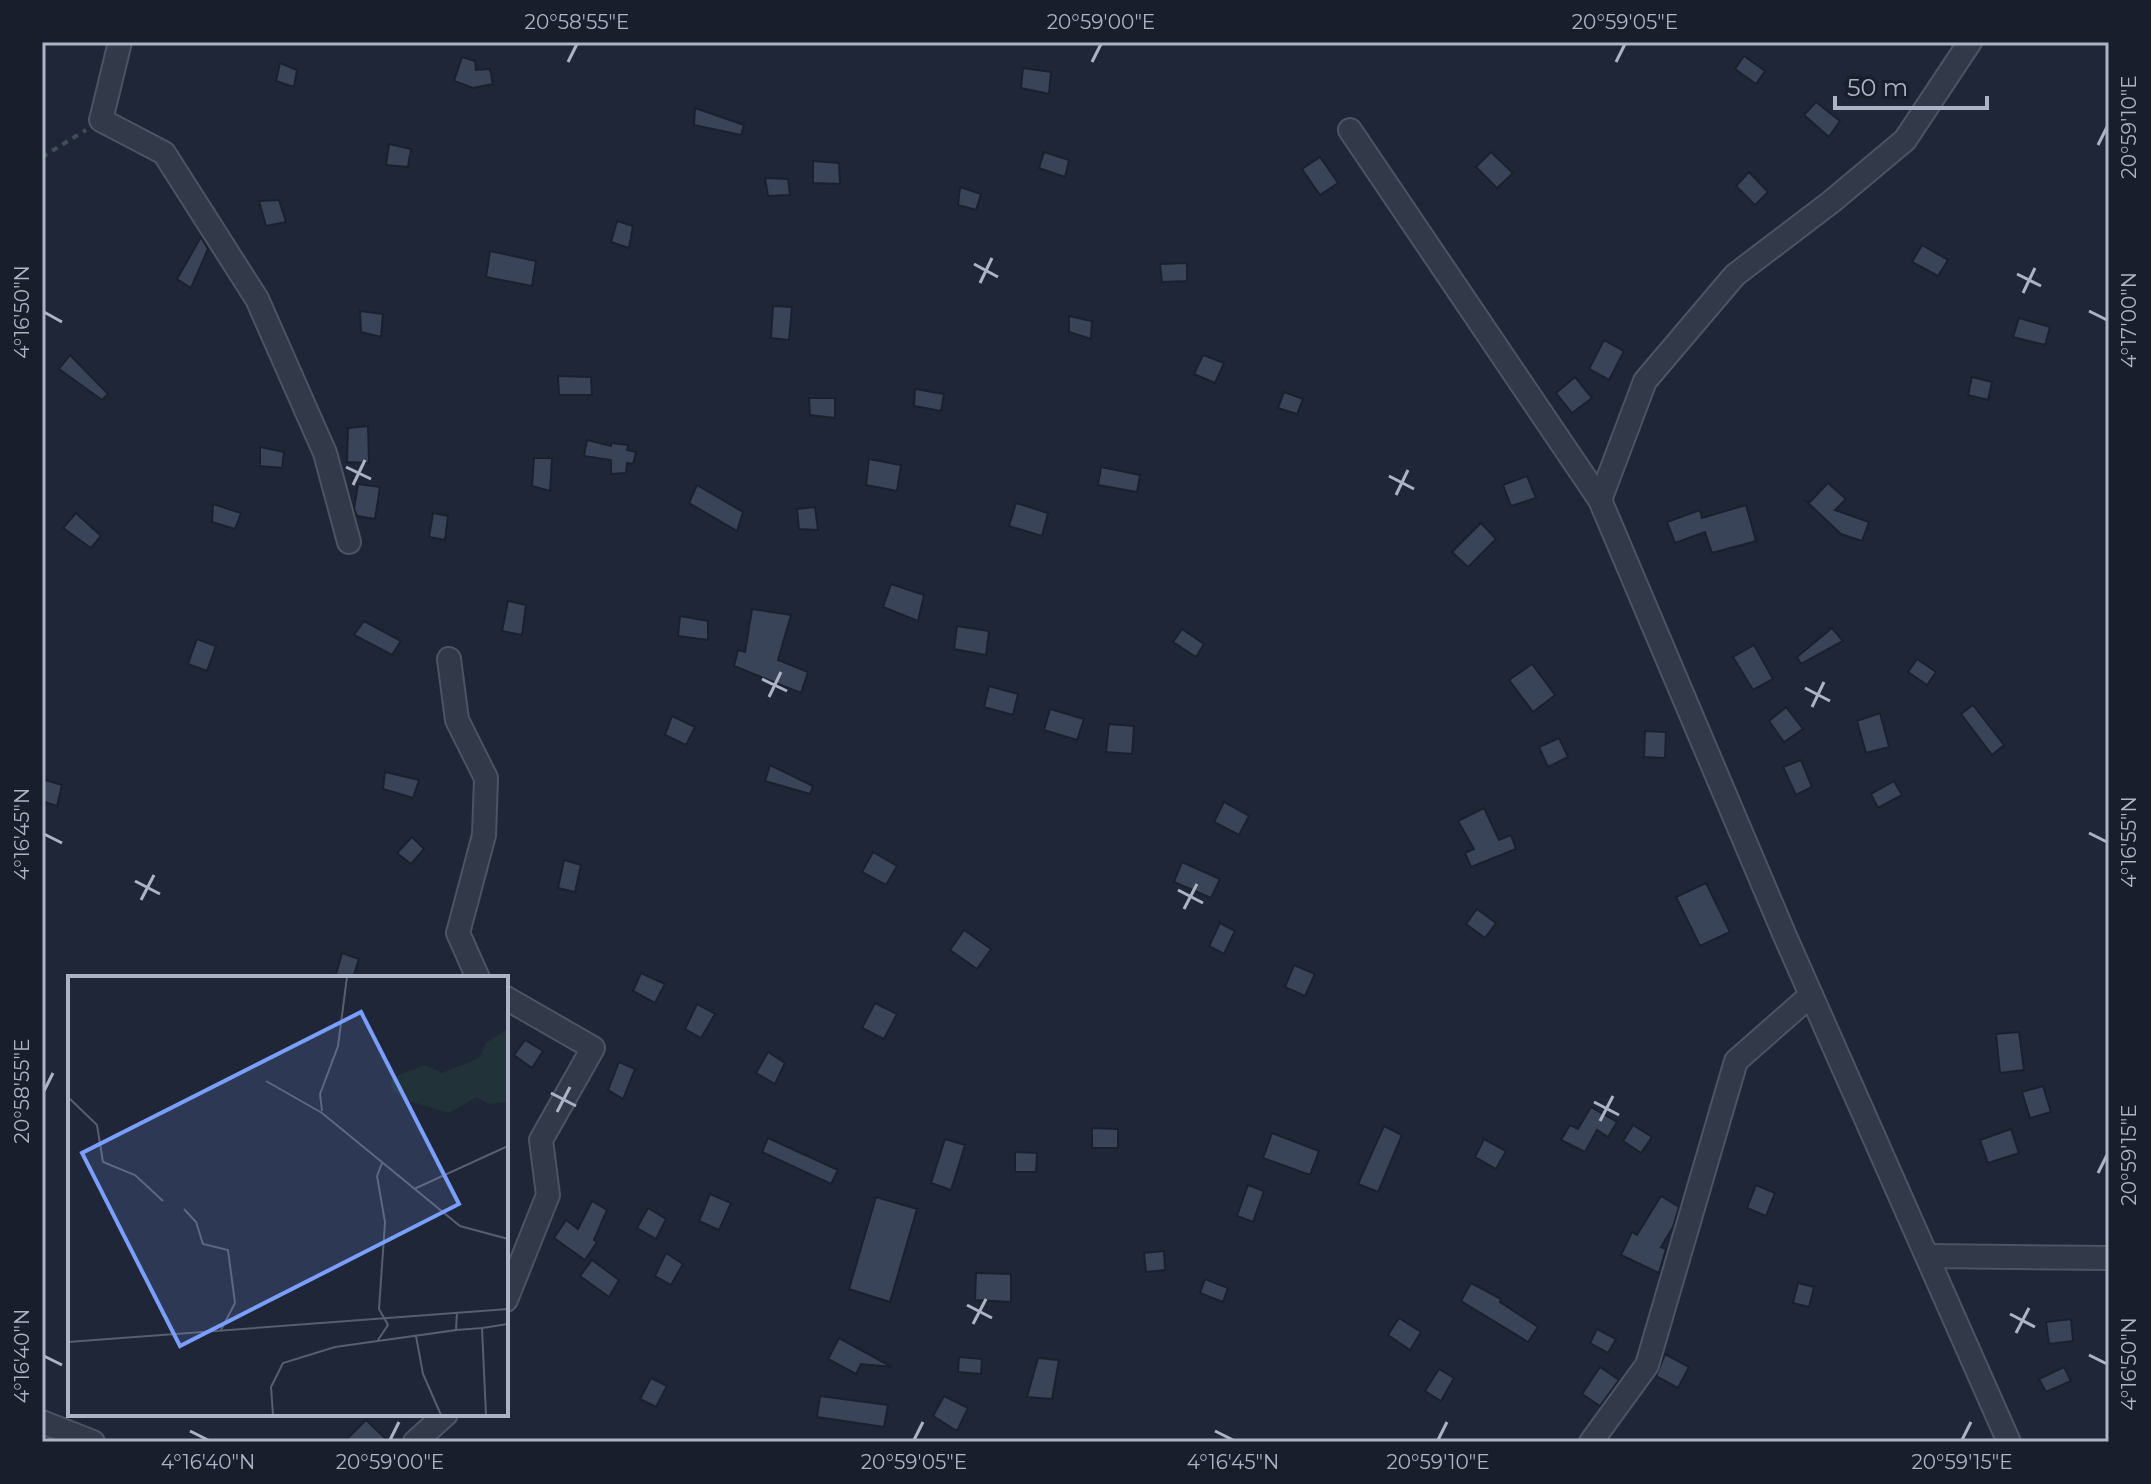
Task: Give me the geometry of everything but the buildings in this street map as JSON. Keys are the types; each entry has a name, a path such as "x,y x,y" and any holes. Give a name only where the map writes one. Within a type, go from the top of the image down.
{"street":[{"path":"120,42 101,120 164,153 257,299 325,453 349,542"},
{"path":"1600,500 1645,381 1735,275 1831,202 1905,140 1970,42"},
{"path":"1350,130 1600,500 1811,995 2009,1442"},
{"path":"449,659 457,720 486,778 484,835 458,933 477,976"},
{"path":"1591,1442 1647,1365 1736,1061 1811,995"},
{"path":"508,999 593,1048 541,1140 548,1195 508,1295"},
{"path":"1927,1256 2109,1258"},
{"path":"415,1442 444,1416"},
{"path":"42,1422 93,1442"}],"path":[{"path":"42,157 101,120"}]}
